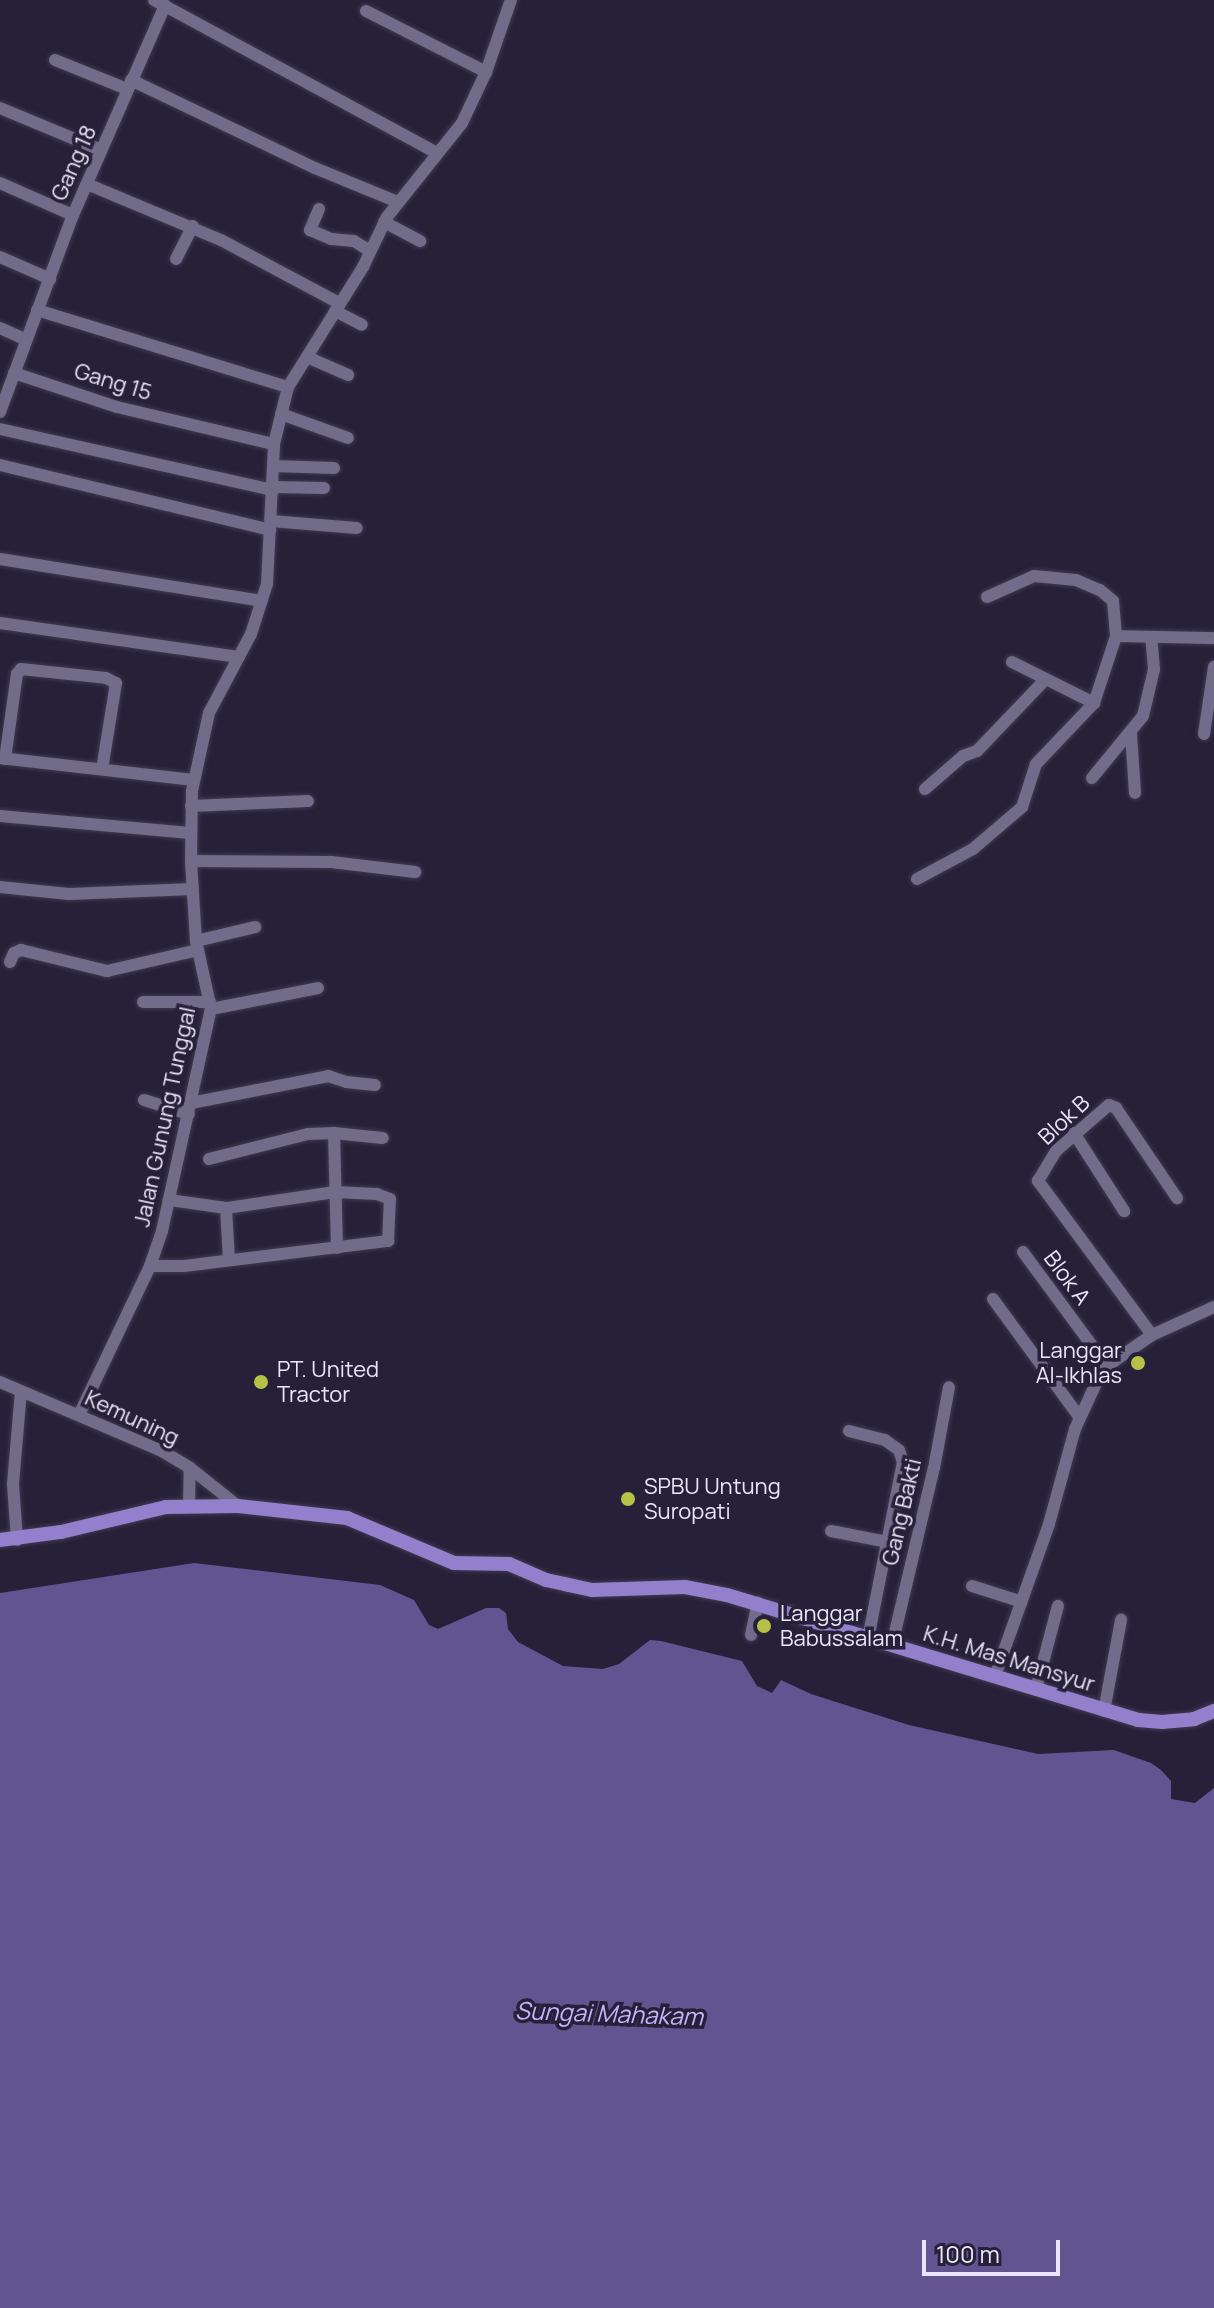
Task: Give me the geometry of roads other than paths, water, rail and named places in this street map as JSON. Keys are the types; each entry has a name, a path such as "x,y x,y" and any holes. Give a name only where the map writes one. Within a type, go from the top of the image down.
{"main road":[{"name":"K.H. Mas Mansyur","path":"0,1540 17,1540 139,1512 189,1507 238,1506 347,1518 454,1563 509,1564 546,1580 592,1590 685,1587 758,1603 1104,1711 1162,1722 1194,1719 1214,1711"}],"street":[{"name":"Jalan Gunung Tunggal","path":"79,1415 150,1266 169,1200 211,1006 197,946 190,833 194,780 209,713 251,634 267,584 274,444 288,387 370,251 384,222 462,123 486,72 511,0"},
{"path":"160,3 437,153"},
{"name":"Gang 18","path":"1,408 73,215 160,3"},
{"path":"366,11 486,72"},
{"path":"55,60 129,84 398,202"},
{"path":"0,108 101,150"},
{"path":"0,183 73,215"},
{"path":"87,184 193,226 337,307 362,325"},
{"path":"319,209 310,225 314,233 331,239 354,241 370,251"},
{"path":"384,222 420,241"},
{"path":"176,259 193,226"},
{"path":"0,257 50,279"},
{"path":"37,310 288,387"},
{"path":"0,328 25,339"},
{"path":"307,357 348,375"},
{"name":"Gang 15","path":"14,373 117,407 274,444"},
{"path":"281,414 348,438"},
{"path":"0,429 273,488 324,488"},
{"path":"0,465 270,525 357,528"},
{"path":"273,466 334,468"},
{"path":"0,559 262,601"},
{"path":"917,879 947,866 1014,816 1025,802 1036,764 1094,703 1116,636 1113,601 1100,590 1076,580 1034,576 987,597"},
{"path":"0,623 239,657"},
{"path":"1116,636 1214,638"},
{"path":"1092,778 1131,734 1149,702 1154,669 1151,637"},
{"path":"1012,662 1044,681 1094,703"},
{"path":"1204,734 1214,667"},
{"path":"102,769 116,683 106,678 21,669 17,674 2,759 194,780"},
{"path":"925,789 963,756 977,751 1044,681"},
{"path":"1131,734 1135,793"},
{"path":"191,806 308,801"},
{"path":"0,816 190,833"},
{"path":"191,861 331,862 415,872"},
{"path":"0,887 69,894 193,889"},
{"path":"9,963 14,953 21,950 107,971 255,927"},
{"path":"143,1002 211,1006 318,988"},
{"path":"144,1100 190,1108 328,1076 346,1082 375,1085"},
{"name":"Blok B","path":"1152,1335 1039,1186 1039,1176 1074,1133 1109,1105 1116,1108 1177,1198"},
{"path":"334,1133 337,1248"},
{"path":"1074,1133 1124,1211"},
{"path":"209,1159 308,1134 383,1138"},
{"path":"150,1266 169,1268 388,1241 390,1199 364,1192 335,1192 226,1208 169,1200"},
{"path":"226,1208 229,1260"},
{"name":"Blok A","path":"1023,1252 1107,1366"},
{"path":"993,1299 1080,1418"},
{"path":"995,1676 1022,1602 1080,1418 1107,1366 1152,1335 1214,1307"},
{"name":"Kemuning","path":"0,1382 149,1445 190,1468 238,1506"},
{"name":"Gang Bakti","path":"892,1645 934,1468 949,1387"},
{"path":"17,1540 13,1484 21,1391"},
{"path":"849,1431 885,1440 899,1450 903,1462 868,1638"},
{"path":"189,1507 190,1468"},
{"path":"831,1531 887,1542"},
{"path":"972,1586 1022,1602"},
{"path":"751,1635 758,1603"},
{"path":"1036,1689 1058,1606"},
{"path":"1104,1711 1121,1620"}],"water":[{"name":"Sungai Mahakam","path":"194,1563 380,1585 414,1600 429,1625 438,1629 486,1608 499,1608 506,1613 508,1629 518,1642 563,1666 603,1669 619,1664 650,1640 661,1641 742,1661 757,1686 772,1693 781,1680 811,1694 909,1725 1038,1754 1114,1750 1151,1763 1161,1770 1171,1781 1171,1799 1195,1803 1214,1788 1214,2308 0,2308 0,1593"}],"place":[{"name":"Langgar Al-Ikhlas","path":"1138,1363"},
{"name":"PT. United Tractor","path":"261,1382"},
{"name":"SPBU Untung Suropati","path":"628,1499"},
{"name":"Langgar Babussalam","path":"764,1626"}]}
